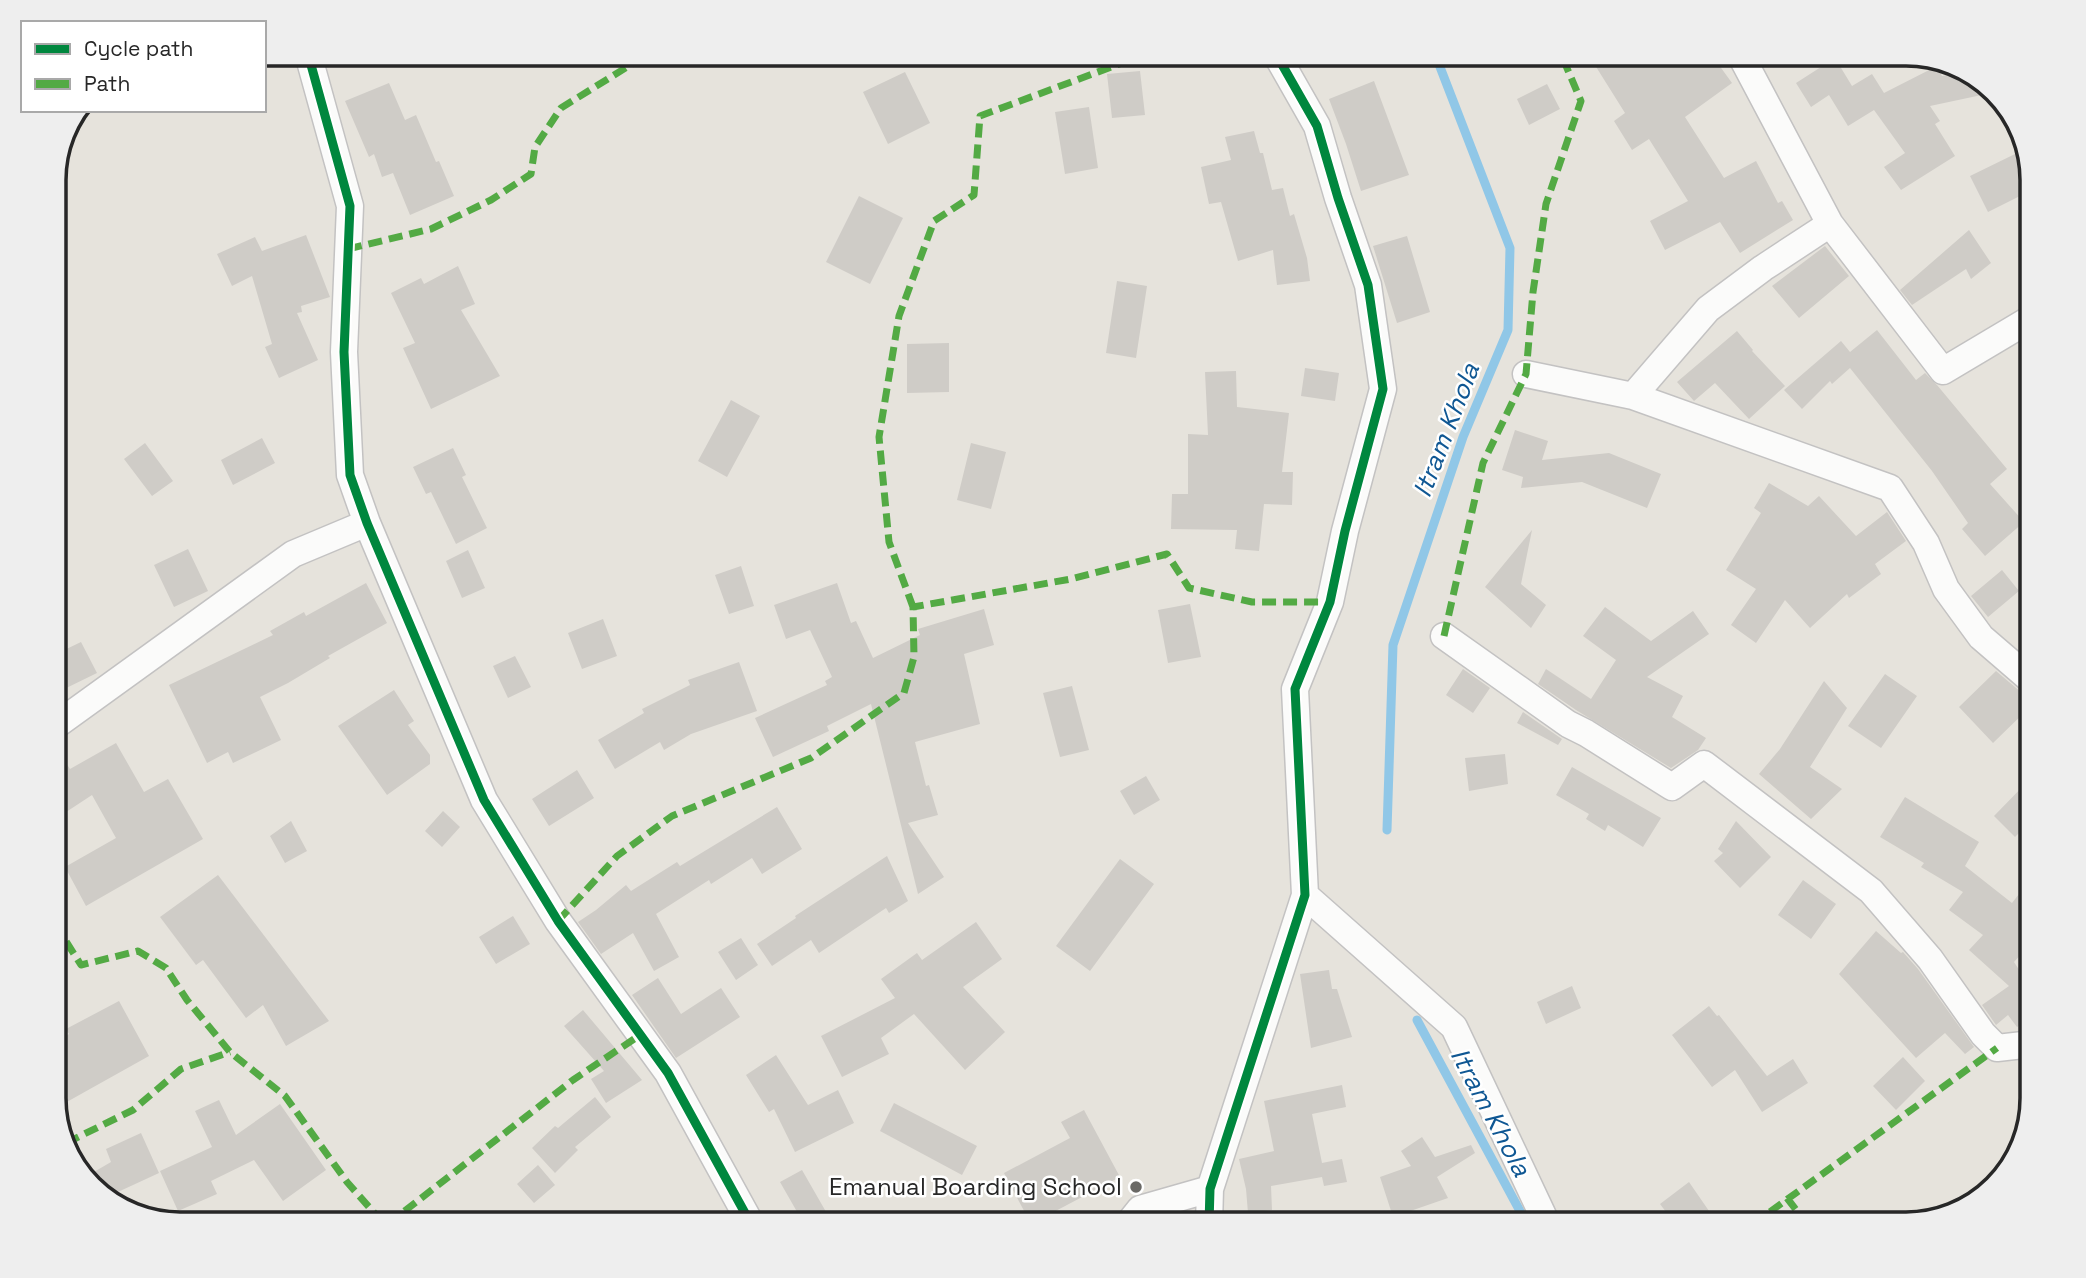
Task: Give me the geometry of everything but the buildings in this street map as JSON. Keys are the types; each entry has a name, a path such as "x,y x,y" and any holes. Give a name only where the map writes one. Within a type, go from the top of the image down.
{"street":[{"path":"311,66 350,206 344,352 351,475 367,523 484,800 558,921 668,1073 744,1212"},
{"path":"1209,1212 1210,1189 1305,895 1295,689 1330,602 1345,531 1383,389 1368,285 1338,198 1317,125 1283,66"},
{"path":"1746,66 1830,224 1943,372 2019,326"},
{"path":"1633,396 1708,309 1763,268 1830,224"},
{"path":"1527,374 1633,396 1890,488 1926,543 1946,589 1981,637 2020,670"},
{"path":"67,717 293,554 367,523"},
{"path":"1444,636 1568,724 1672,788 1704,764 1871,891 1930,959 1983,1034 1997,1048 2020,1045"},
{"path":"1305,895 1454,1027 1541,1212"},
{"path":"1138,1212 1140,1209 1210,1189"}],"waterway":[{"name":"Itram Khola","path":"1387,830 1393,645 1463,437 1508,330 1510,248 1440,66"},
{"name":"Itram Khola","path":"1417,1020 1521,1212"}],"marked path":[{"path":"348,249 431,229 491,200 531,174 535,147 561,108 629,66"},
{"path":"913,607 889,542 879,437 899,316 934,221 974,195 980,116 1114,66"},
{"path":"1444,636 1483,463 1526,374 1533,292 1546,204 1581,101 1566,66"},
{"path":"558,921 617,856 672,816 811,758 904,693 914,657 913,607 1071,579 1167,554 1189,588 1252,602 1330,602"},
{"path":"67,943 81,965 138,951 166,968 187,1000 230,1052 285,1096 347,1182 373,1212"},
{"path":"403,1212 573,1080 640,1035"},
{"path":"1770,1212 1997,1048"},
{"path":"75,1139 133,1110 181,1069 230,1052"},
{"path":"1787,1198 1798,1212"}],"cycle path":[{"path":"311,66 350,206 344,352 350,475 367,523 484,800 558,921 668,1073 744,1212"},
{"path":"1209,1212 1210,1189 1305,895 1295,689 1330,602 1345,531 1383,389 1368,285 1317,126 1283,66"}],"place":[{"name":"Emanual Boarding School","path":"1136,1187"}]}
